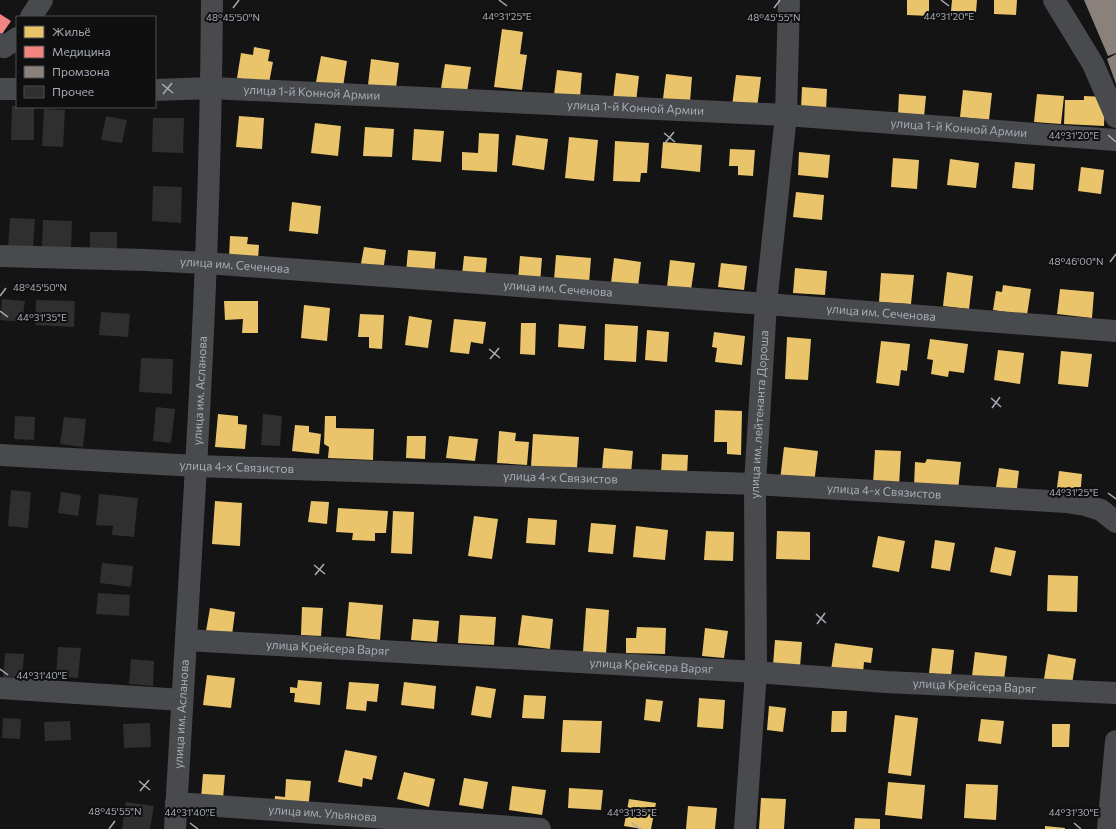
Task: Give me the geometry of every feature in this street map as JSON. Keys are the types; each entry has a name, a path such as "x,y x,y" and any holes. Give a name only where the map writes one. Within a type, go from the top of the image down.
{"street":[{"path":"32,16 42,0"},
{"name":"улица им. Асланова","path":"175,829 206,263 212,0"},
{"name":"улица им. лейтенанта Дороша","path":"745,829 756,672 755,484 766,304 786,115 789,0"},
{"path":"1054,0 1093,64 1116,117"},
{"path":"0,44 4,47 16,40"},
{"name":"улица 1-й Конной Армии","path":"156,90 211,88 786,115 1116,140"},
{"path":"0,89 16,89"},
{"name":"улица им. Сеченова","path":"0,256 206,263 1116,331"},
{"name":"улица 4-х Связистов","path":"0,455 196,466 755,484 1066,502 1085,505 1101,510 1116,522"},
{"name":"улица Крейсера Варяг","path":"186,640 756,672 886,682 1116,693"},
{"path":"0,688 182,700"},
{"path":"1108,829 1116,740"},
{"name":"улица им. Ульянова","path":"176,803 540,829"}],"building: Жильё":[{"path":"907,0 929,0 929,16 907,15"},
{"path":"952,0 977,0 976,12 951,11"},
{"path":"994,0 1017,0 1016,15 994,14"},
{"path":"502,29 523,32 520,54 527,55 522,90 494,87"},
{"path":"254,47 270,50 268,61 273,62 269,83 237,78 241,53 253,55"},
{"path":"321,56 347,61 343,87 316,82"},
{"path":"371,59 399,63 396,88 368,85"},
{"path":"445,64 471,67 467,92 441,88"},
{"path":"557,70 582,73 580,98 554,95"},
{"path":"616,73 639,76 636,102 613,100"},
{"path":"666,74 692,77 690,102 663,99"},
{"path":"736,75 761,77 757,108 732,106"},
{"path":"802,87 827,89 826,111 801,109"},
{"path":"963,90 992,93 989,120 960,117"},
{"path":"899,94 926,96 924,117 898,115"},
{"path":"1037,94 1064,96 1061,124 1034,122"},
{"path":"1084,96 1105,97 1104,126 1064,124 1065,100 1084,100"},
{"path":"239,116 264,118 262,149 236,147"},
{"path":"315,123 341,126 338,156 311,153"},
{"path":"365,127 394,129 392,157 363,156"},
{"path":"414,129 444,131 441,162 412,160"},
{"path":"479,133 499,134 497,172 462,170 462,152 478,153"},
{"path":"516,135 548,139 544,170 512,165"},
{"path":"569,137 598,140 594,181 565,178"},
{"path":"615,141 649,143 647,173 641,173 640,182 613,181"},
{"path":"663,142 702,145 700,172 661,168"},
{"path":"730,149 755,150 753,176 738,175 738,166 729,166"},
{"path":"799,152 830,155 828,178 798,175"},
{"path":"893,158 919,160 917,189 891,187"},
{"path":"950,159 979,163 976,188 947,185"},
{"path":"1015,162 1035,164 1033,190 1012,188"},
{"path":"1081,167 1104,170 1101,194 1078,191"},
{"path":"796,192 824,195 822,220 793,217"},
{"path":"292,202 321,206 318,234 289,231"},
{"path":"230,236 248,237 247,244 259,245 258,260 229,259"},
{"path":"364,247 386,250 383,272 360,269"},
{"path":"408,250 436,252 434,275 406,272"},
{"path":"556,255 591,258 589,283 554,280"},
{"path":"464,256 487,258 485,277 462,275"},
{"path":"520,256 542,258 540,283 518,280"},
{"path":"614,258 641,262 638,287 611,283"},
{"path":"670,260 695,263 691,290 667,287"},
{"path":"721,263 747,266 744,290 718,287"},
{"path":"795,268 827,271 825,295 793,293"},
{"path":"947,272 973,276 969,309 943,306"},
{"path":"881,273 914,275 911,304 879,302"},
{"path":"1003,285 1031,289 1027,315 993,310 996,291 1002,292"},
{"path":"1060,289 1094,292 1092,318 1057,314"},
{"path":"224,301 258,301 258,333 242,333 243,319 225,320"},
{"path":"304,305 330,308 327,341 301,338"},
{"path":"360,314 384,315 382,349 369,348 369,337 358,337"},
{"path":"409,316 432,320 428,348 405,345"},
{"path":"454,319 486,322 483,344 471,342 469,354 450,352"},
{"path":"521,323 536,323 535,355 520,354"},
{"path":"559,324 586,326 584,349 558,347"},
{"path":"605,324 638,326 636,362 604,360"},
{"path":"647,330 669,332 667,362 645,360"},
{"path":"714,332 745,336 742,365 715,362 717,348 712,347"},
{"path":"787,337 811,339 808,380 785,379"},
{"path":"930,339 968,344 964,373 949,371 948,377 931,374 933,360 927,359"},
{"path":"881,341 910,344 907,371 901,370 899,386 876,383"},
{"path":"998,350 1024,353 1020,384 994,380"},
{"path":"1061,351 1092,354 1088,387 1058,384"},
{"path":"715,410 742,411 741,455 727,454 727,442 714,442"},
{"path":"218,414 238,416 238,424 247,425 245,449 215,447"},
{"path":"325,416 336,416 336,428 374,429 373,460 328,458 329,447 324,444"},
{"path":"295,425 309,426 309,432 321,434 319,454 292,451"},
{"path":"499,431 516,433 515,441 529,442 527,465 497,463"},
{"path":"533,434 579,437 577,469 531,466"},
{"path":"407,436 426,436 425,459 406,458"},
{"path":"449,436 478,439 475,461 446,458"},
{"path":"784,447 818,451 814,484 780,480"},
{"path":"604,448 633,451 631,474 602,470"},
{"path":"875,450 901,451 899,486 873,484"},
{"path":"662,454 688,455 687,475 661,474"},
{"path":"927,459 961,462 958,490 914,486 915,462 925,463"},
{"path":"999,468 1019,471 1016,497 995,494"},
{"path":"1059,471 1082,474 1080,498 1056,496"},
{"path":"215,501 242,503 240,546 212,544"},
{"path":"311,501 329,502 327,524 308,522"},
{"path":"338,508 388,511 386,533 375,533 375,541 352,540 353,533 336,532"},
{"path":"393,511 414,512 412,554 391,553"},
{"path":"474,516 498,519 492,559 468,556"},
{"path":"528,518 557,520 555,545 526,543"},
{"path":"591,523 616,525 613,554 588,552"},
{"path":"636,526 668,530 665,560 633,557"},
{"path":"706,531 734,532 733,561 704,560"},
{"path":"777,531 810,532 810,560 776,559"},
{"path":"878,536 905,541 899,572 872,567"},
{"path":"935,540 955,543 950,571 931,568"},
{"path":"995,547 1016,551 1011,576 990,572"},
{"path":"1048,575 1078,576 1077,612 1047,611"},
{"path":"349,602 383,605 380,640 346,636"},
{"path":"302,607 323,608 321,636 301,635"},
{"path":"210,608 235,612 232,635 206,631"},
{"path":"586,608 609,610 606,654 583,652"},
{"path":"460,615 496,617 494,645 458,643"},
{"path":"522,615 553,619 550,649 518,645"},
{"path":"413,619 439,621 437,642 411,640"},
{"path":"637,627 666,628 665,654 626,653 626,638 636,638"},
{"path":"705,628 728,631 724,658 702,656"},
{"path":"775,640 802,642 800,667 773,665"},
{"path":"835,643 873,648 871,663 864,662 863,674 831,670"},
{"path":"932,648 954,650 951,676 929,673"},
{"path":"975,652 1007,656 1004,680 972,676"},
{"path":"1048,654 1076,659 1072,684 1044,679"},
{"path":"207,675 235,678 231,708 203,705"},
{"path":"298,680 322,682 320,705 294,702 295,693 290,693 290,687 297,688"},
{"path":"349,682 379,684 377,702 367,701 366,711 346,709"},
{"path":"404,682 436,686 434,709 401,705"},
{"path":"476,686 496,689 491,718 471,715"},
{"path":"524,695 546,696 544,719 522,718"},
{"path":"699,698 725,700 723,729 697,727"},
{"path":"646,699 663,701 660,722 644,720"},
{"path":"769,706 786,708 783,732 767,730"},
{"path":"832,711 847,711 846,732 831,732"},
{"path":"895,715 918,718 911,776 888,773"},
{"path":"981,719 1004,721 1001,744 978,741"},
{"path":"563,720 602,721 600,753 561,752"},
{"path":"1052,724 1070,724 1069,747 1052,747"},
{"path":"345,750 377,756 372,780 363,778 362,787 338,782"},
{"path":"404,772 435,779 429,807 397,799"},
{"path":"203,774 225,775 223,799 201,798"},
{"path":"464,778 488,782 483,809 459,805"},
{"path":"286,779 311,781 308,810 274,806 275,796 285,797"},
{"path":"888,782 925,785 922,819 885,815"},
{"path":"966,784 998,785 996,820 964,818"},
{"path":"512,786 546,790 542,815 509,810"},
{"path":"569,788 603,790 601,810 568,808"},
{"path":"761,798 786,799 784,829 759,829"},
{"path":"629,799 656,803 651,829 624,826"},
{"path":"688,806 717,808 715,829 686,829"},
{"path":"855,818 880,819 880,829 854,829"},
{"path":"1045,826 1065,828 1065,829 1045,829"}],"building: Медицина":[{"path":"0,14 11,21 0,37"}],"building: Промзона":[{"path":"1084,0 1116,0 1116,53 1108,56"},
{"path":"1116,54 1116,84 1107,59"}],"building: Прочее":[{"path":"12,106 16,106 16,108 34,108 34,140 11,140"},
{"path":"44,109 65,110 63,147 42,146"},
{"path":"106,116 127,120 122,143 101,140"},
{"path":"153,118 184,118 183,153 152,152"},
{"path":"153,186 182,187 181,223 152,221"},
{"path":"10,218 35,219 33,250 8,249"},
{"path":"43,220 72,221 71,249 42,248"},
{"path":"90,232 117,232 117,249 90,248"},
{"path":"2,299 25,301 22,322 0,320"},
{"path":"36,300 75,301 74,327 35,325"},
{"path":"101,312 130,314 128,337 99,335"},
{"path":"141,358 173,359 172,394 139,392"},
{"path":"156,407 175,409 171,443 153,441"},
{"path":"263,414 282,416 280,446 261,445"},
{"path":"15,416 35,417 34,440 14,439"},
{"path":"64,417 86,419 83,447 60,444"},
{"path":"11,490 31,492 28,528 8,526"},
{"path":"61,492 81,495 78,516 58,513"},
{"path":"99,494 138,498 134,537 112,535 113,526 96,525"},
{"path":"102,563 133,566 131,587 100,583"},
{"path":"98,593 130,595 129,616 96,614"},
{"path":"58,647 81,648 78,678 56,676"},
{"path":"5,653 24,654 22,678 3,677"},
{"path":"131,659 154,661 153,686 129,684"},
{"path":"3,718 21,719 20,739 2,738"},
{"path":"70,721 71,740 45,741 44,722"},
{"path":"150,723 151,747 124,748 123,724"},
{"path":"126,802 154,806 150,829 122,829"}]}
